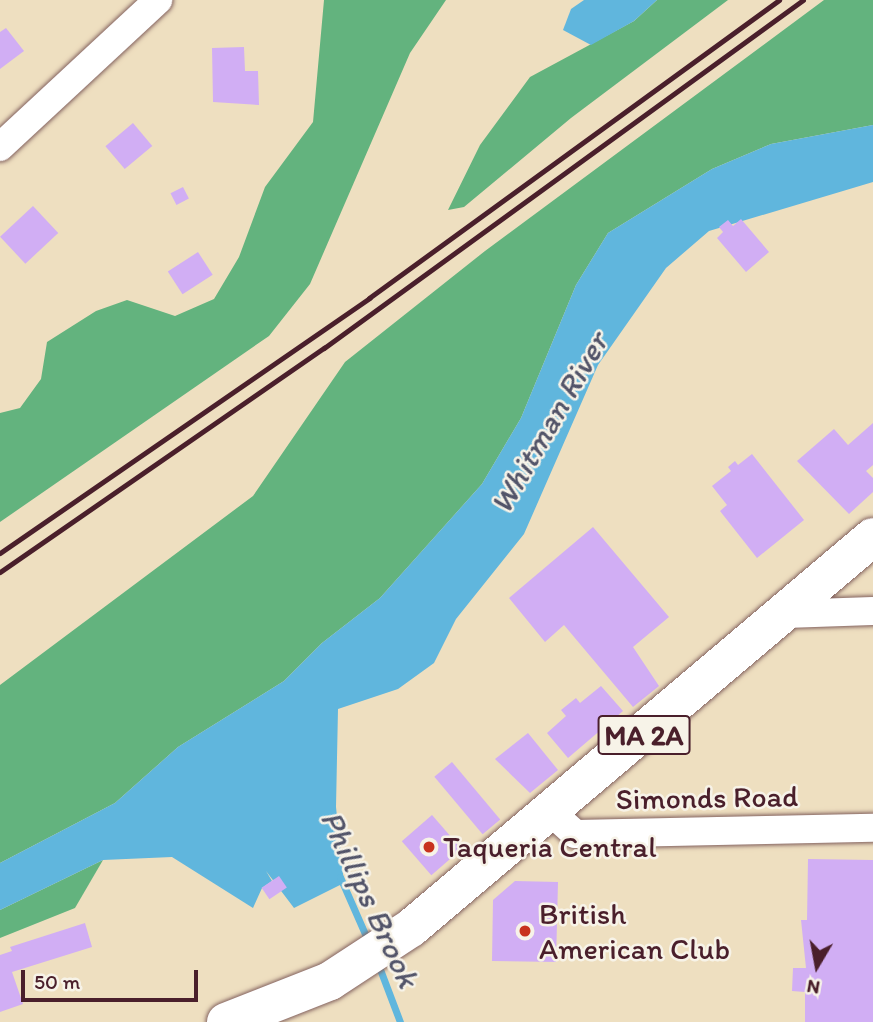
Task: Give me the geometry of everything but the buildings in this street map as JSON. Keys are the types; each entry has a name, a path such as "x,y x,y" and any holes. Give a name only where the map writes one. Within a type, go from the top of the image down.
{"highway":[{"name":"MA 2A","path":"226,1022 330,981 411,928 552,813 873,537"}],"street":[{"path":"0,147 158,0"},
{"path":"785,614 873,611"},
{"name":"Simonds Road","path":"552,813 575,834 873,828"}],"green space":[{"path":"324,0 446,0 410,53 310,284 269,336 0,522 0,413 20,408 41,379 47,342 96,311 127,300 175,316 214,299 239,257 265,187 313,122"},
{"path":"657,0 728,0 571,118 464,207 448,210 480,145 530,77 634,21"},
{"path":"824,0 873,0 873,125 771,144 712,169 608,233 576,285 521,418 482,484 380,598 322,643 284,681 178,747 115,803 0,863 0,685 253,496 345,362 485,251"},
{"path":"103,860 75,908 0,938 0,910"}],"water":[{"path":"584,0 657,0 634,21 591,45 563,30 571,9"},
{"name":"Whitman River","path":"873,125 873,182 709,231 666,268 598,365 524,534 456,619 434,663 398,689 338,709 336,807 344,883 294,908 266,871 272,881 262,888 253,908 172,857 103,860 0,910 0,863 115,803 178,747 284,681 322,643 380,598 482,484 521,418 576,285 608,233 712,169 771,144"}],"waterway":[{"name":"Phillips Brook","path":"340,877 369,943"},
{"name":"Phillips Brook","path":"378,964 400,1022"}],"railway":[{"path":"0,553 369,298 779,0"},
{"path":"0,572 324,348 803,0"}],"place":[{"name":"Taqueria Central","path":"429,847"},
{"name":"British American Club","path":"525,931"}]}
